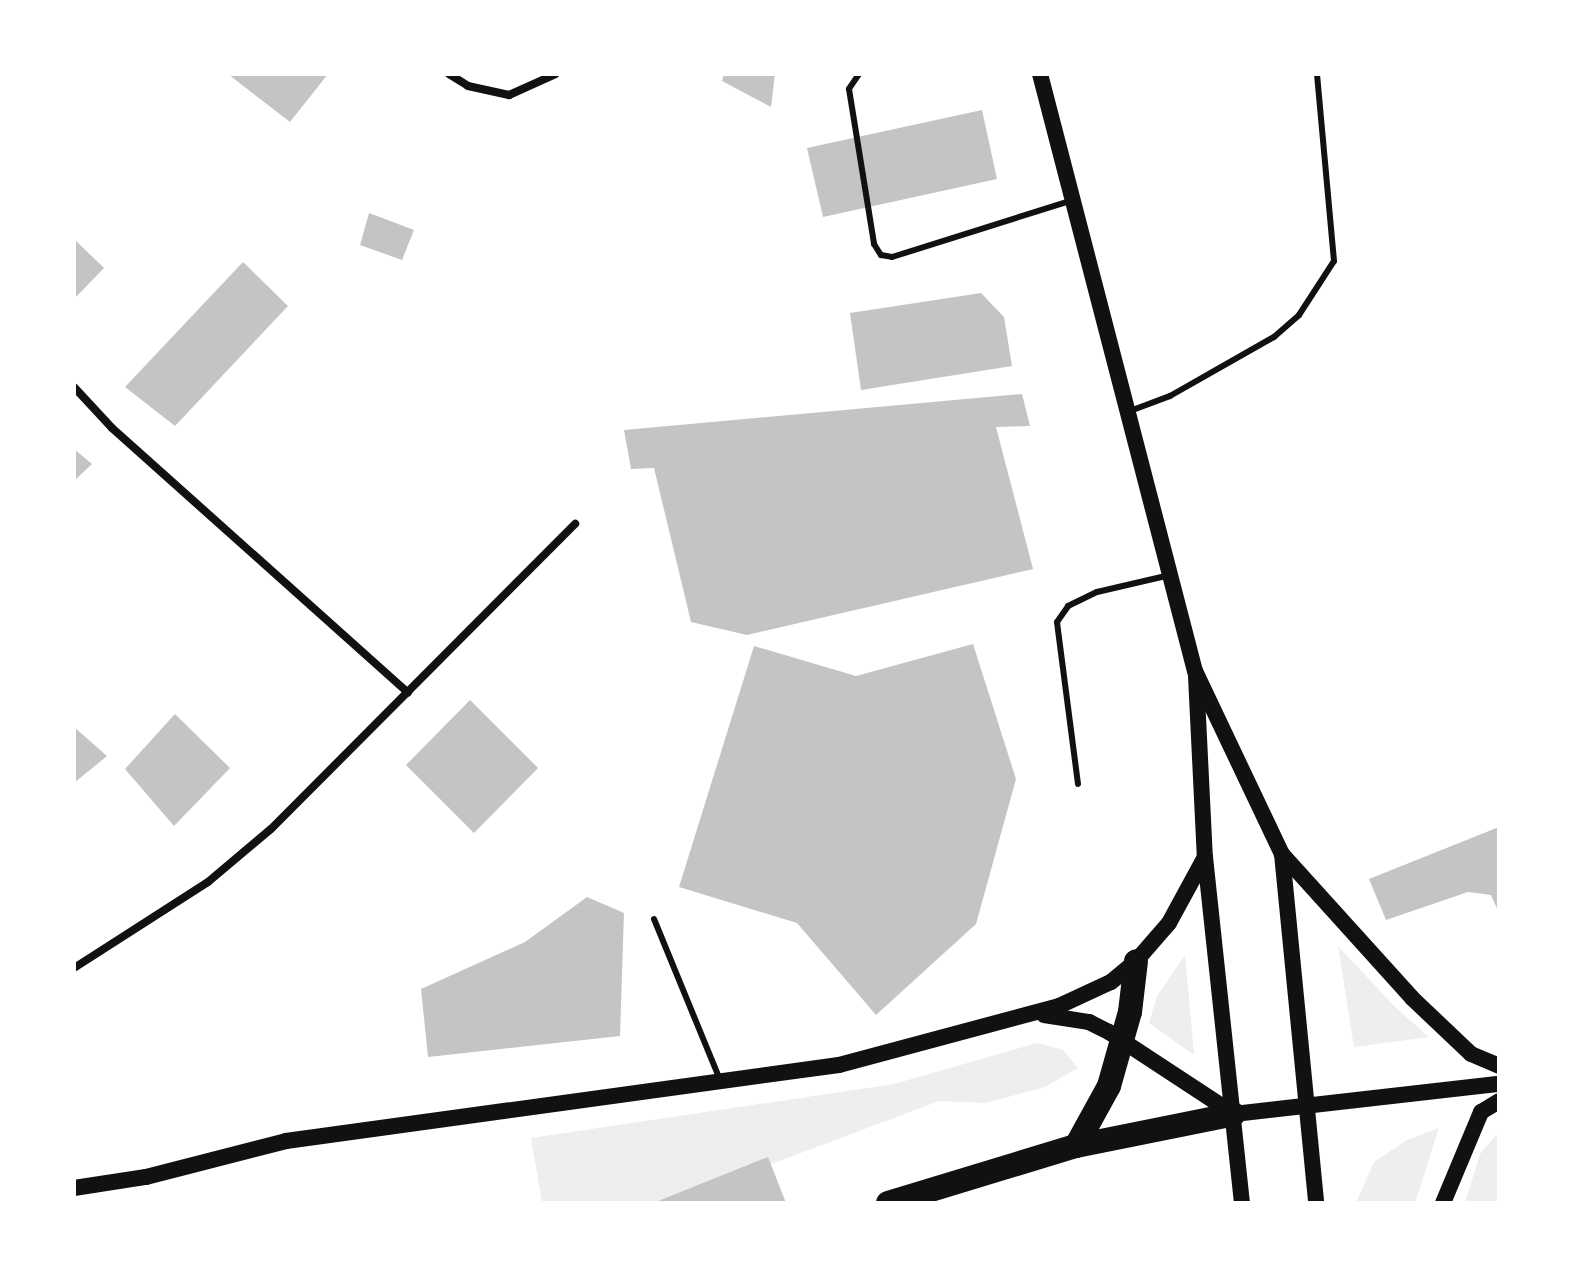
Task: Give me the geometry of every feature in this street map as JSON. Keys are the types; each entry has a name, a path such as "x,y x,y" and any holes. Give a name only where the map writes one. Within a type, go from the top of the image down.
{"highway":[{"path":"1076,1146 1109,1086 1123,1041 1136,961"},
{"path":"888,1203 1076,1146 1234,1114"}],"main road":[{"path":"1040,74 1070,201 1195,671 1282,854 1412,998 1471,1054 1499,1066"},
{"path":"1195,671 1205,857 1242,1203"},
{"path":"1282,854 1316,1203"},
{"path":"74,1188 146,1177 286,1141 839,1065 1025,1015 1086,996 1136,961 1169,923 1205,857"},
{"path":"1025,1015 1089,1022 1234,1114 1499,1084"},
{"path":"1443,1203 1481,1112 1499,1101"}],"street":[{"path":"449,74 468,86 509,95 556,74"},
{"path":"74,387 112,428 408,693"},
{"path":"74,968 208,882 271,829 575,524"}],"lane":[{"path":"859,74 849,89 874,244 881,255 892,257 1070,201"},
{"path":"1126,413 1170,396 1274,337 1299,315 1334,261 1317,74"},
{"path":"1078,784 1057,622 1068,606 1097,592 1170,575"},
{"path":"654,919 721,1083"}],"shaded area":[{"path":"1338,946 1394,1006 1429,1037 1354,1047"},
{"path":"1185,955 1194,1055 1149,1023 1157,996"},
{"path":"1037,1043 1063,1050 1078,1068 1045,1087 986,1103 939,1101 668,1203 542,1203 531,1138 894,1084"},
{"path":"1439,1128 1415,1203 1356,1203 1374,1162 1407,1140"},
{"path":"1499,1132 1499,1203 1465,1203 1480,1154"}],"building":[{"path":"228,74 328,74 290,122"},
{"path":"724,74 775,74 771,107 722,81"},
{"path":"982,110 997,179 823,217 807,148"},
{"path":"369,213 414,230 402,260 360,245"},
{"path":"74,239 104,268 74,299"},
{"path":"243,262 288,306 175,426 125,387"},
{"path":"981,293 1004,317 1012,366 861,390 850,313"},
{"path":"1022,394 1030,426 996,427 1033,569 747,635 691,622 654,468 631,469 624,430"},
{"path":"74,449 92,464 74,481"},
{"path":"973,644 1016,779 976,924 876,1015 797,923 679,887 754,646 856,676"},
{"path":"470,700 538,768 474,833 406,765"},
{"path":"175,714 230,768 174,826 125,769"},
{"path":"74,727 107,756 74,783"},
{"path":"1499,827 1499,913 1491,895 1468,892 1386,920 1369,879"},
{"path":"587,897 624,913 620,1036 428,1057 421,989 525,942"},
{"path":"768,1157 786,1203 653,1203"}]}
